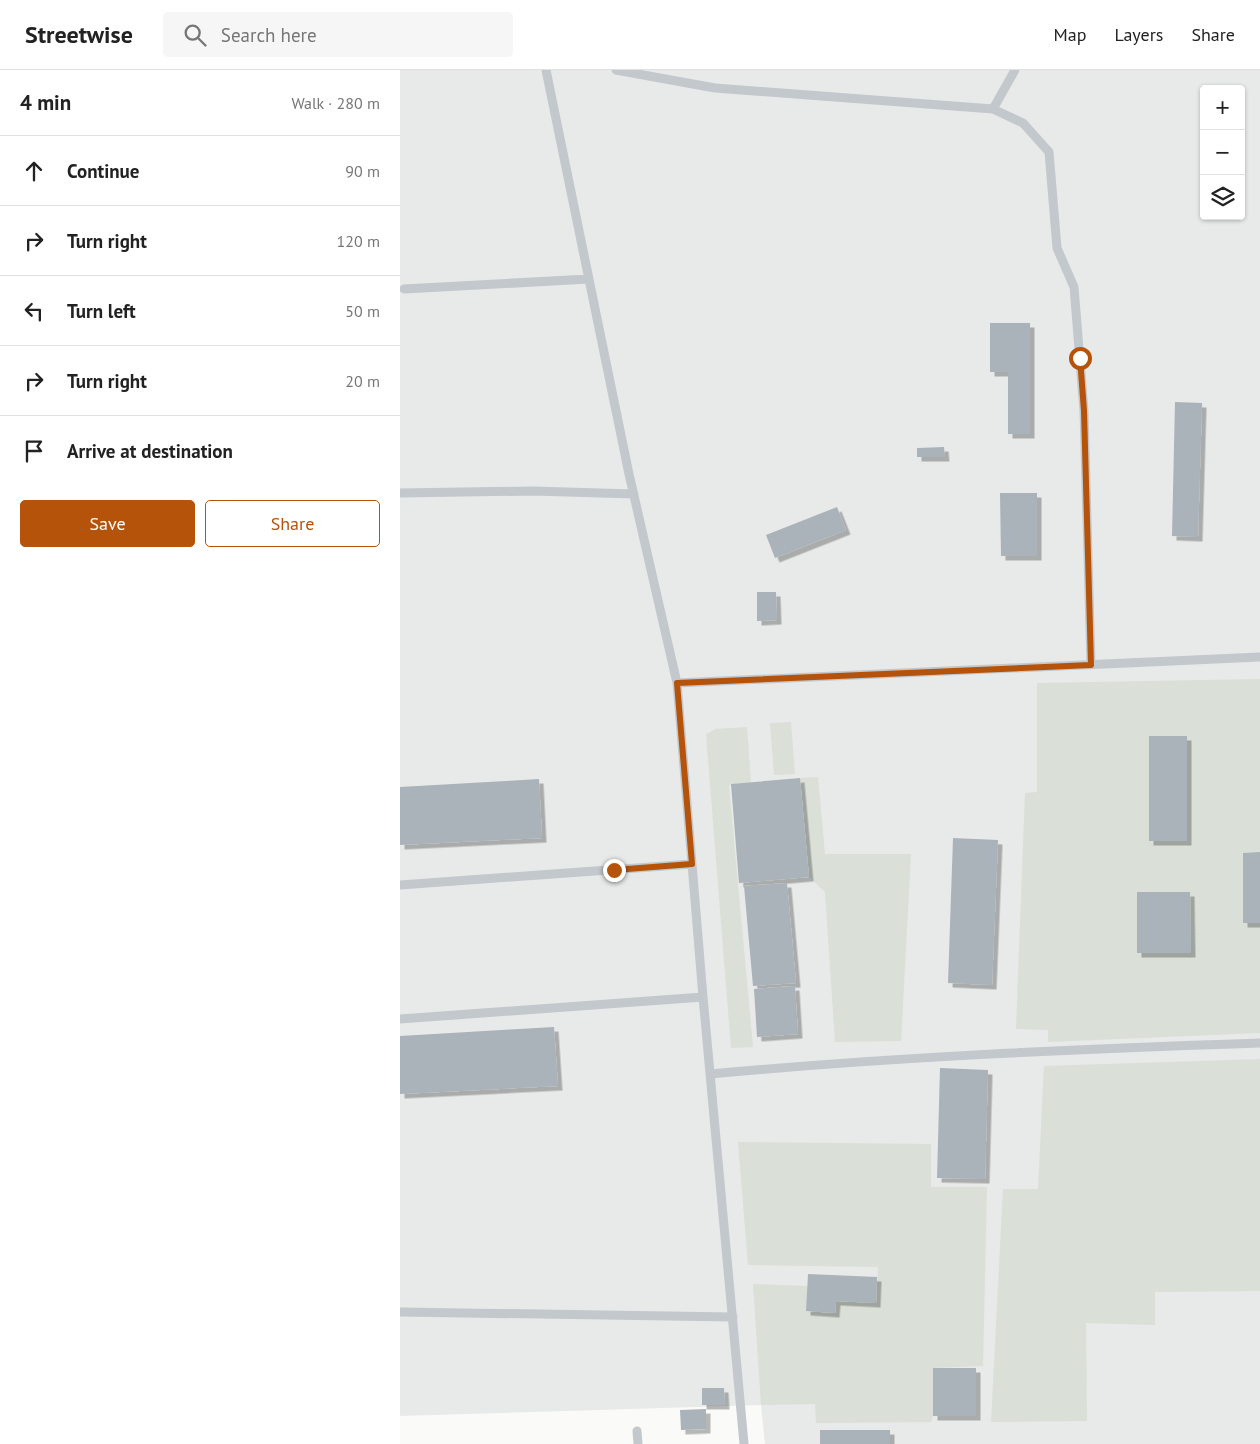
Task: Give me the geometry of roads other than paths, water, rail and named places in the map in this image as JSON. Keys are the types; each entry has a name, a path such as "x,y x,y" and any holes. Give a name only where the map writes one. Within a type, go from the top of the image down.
{"lane":[{"path":"546,70 634,494 677,683 703,997 744,1444"},
{"path":"616,70 715,88 993,109 1024,123 1049,152 1057,248 1074,287 1084,411 1091,665"},
{"path":"993,109 1015,70"},
{"path":"404,289 589,278"},
{"path":"400,493 533,491 634,494"},
{"path":"677,683 1260,657"},
{"path":"400,885 692,864"},
{"path":"400,1018 703,997"},
{"path":"710,1074 843,1062 1035,1050 1260,1043"},
{"path":"400,1312 733,1317"},
{"path":"637,1431 638,1444"}]}
